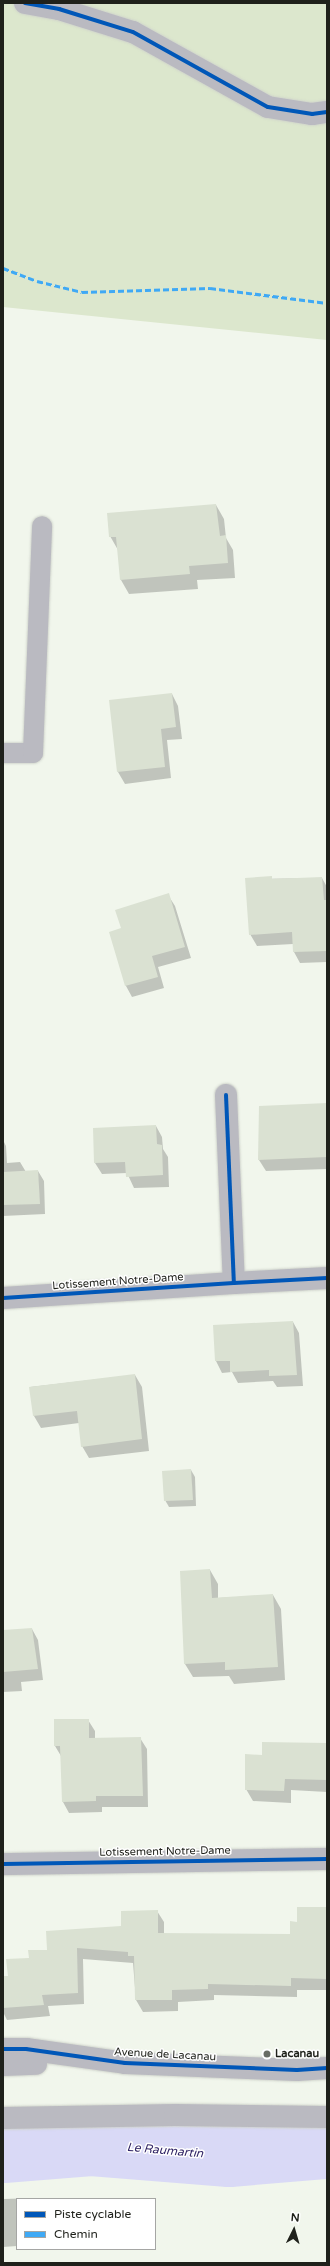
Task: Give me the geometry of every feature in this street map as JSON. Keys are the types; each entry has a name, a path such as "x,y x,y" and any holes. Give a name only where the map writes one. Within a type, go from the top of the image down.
{"street":[{"path":"25,3 59,9 133,32 268,108 312,114 327,112"},
{"path":"226,1095 234,1283"},
{"name":"Lotissement Notre-Dame","path":"3,1298 327,1278"},
{"name":"Lotissement Notre-Dame","path":"3,1864 327,1859"},
{"name":"Avenue de Lacanau","path":"3,2049 48,2051 125,2063"},
{"name":"Avenue de Lacanau","path":"3,2065 125,2063 297,2070 327,2068"},
{"path":"3,2118 327,2117"}],"lane":[{"path":"3,753 33,753 42,526"}],"green space":[{"path":"3,3 327,3 327,340 3,307"}],"building":[{"path":"216,504 220,536 226,535 228,563 189,566 190,574 120,580 116,537 109,537 107,513"},
{"path":"172,693 176,727 161,729 165,767 117,772 109,700"},
{"path":"272,876 272,879 322,877 324,900 327,900 327,951 293,952 292,932 249,935 245,878"},
{"path":"169,893 185,947 152,956 158,977 125,986 109,932 121,928 115,910"},
{"path":"327,1103 327,1157 258,1160 259,1106"},
{"path":"156,1125 157,1144 162,1145 163,1175 126,1177 125,1162 94,1163 93,1128"},
{"path":"38,1170 40,1204 3,1205 3,1172"},
{"path":"293,1321 297,1375 269,1376 269,1370 230,1372 230,1361 215,1361 213,1325"},
{"path":"135,1374 142,1439 81,1447 77,1411 33,1416 29,1387"},
{"path":"191,1469 193,1500 164,1501 162,1471"},
{"path":"210,1569 212,1598 273,1594 278,1667 225,1670 225,1662 184,1664 180,1571"},
{"path":"32,1628 38,1669 3,1672 3,1630"},
{"path":"54,1719 89,1719 89,1738 141,1737 143,1796 96,1796 96,1801 62,1802 60,1746 54,1746"},
{"path":"262,1742 327,1743 327,1780 285,1779 284,1791 245,1790 245,1754 262,1755"},
{"path":"297,1907 327,1907 327,1979 291,1978 291,1986 208,1984 208,1989 172,1990 172,2000 135,2000 134,1956 128,1956 128,1952 77,1948 78,1993 42,1995 44,2005 3,2008 3,1976 8,1976 6,1959 29,1958 28,1950 47,1950 46,1931 121,1926 121,1911 158,1910 158,1933 290,1934 290,1921 297,1922"}],"waterway":[{"name":"Le Raumartin","path":"3,2152 91,2145 229,2156 327,2148"}],"marked path":[{"path":"3,268 37,281 82,292 210,288 327,303"}],"cycle path":[{"path":"25,3 59,9 133,32 268,107 312,114 327,112"},
{"path":"226,1095 234,1283 327,1278"},
{"path":"3,1298 234,1283"},
{"path":"3,1864 327,1859"},
{"path":"3,2049 26,2049 125,2063 297,2070 327,2068"}],"place":[{"name":"Lacanau","path":"267,2054"}]}
